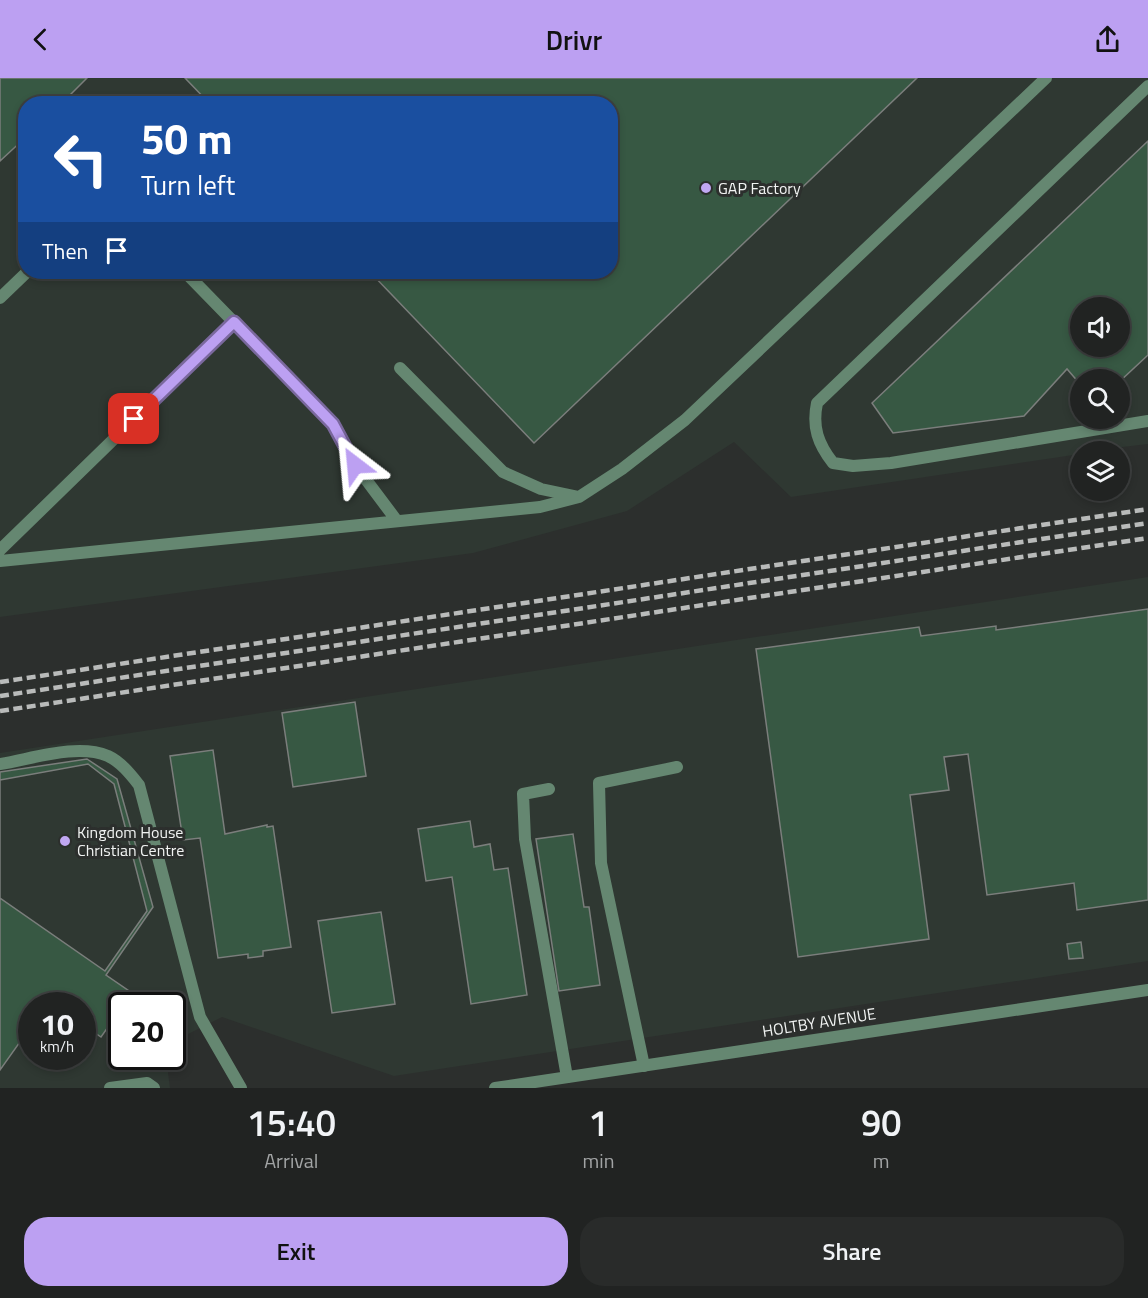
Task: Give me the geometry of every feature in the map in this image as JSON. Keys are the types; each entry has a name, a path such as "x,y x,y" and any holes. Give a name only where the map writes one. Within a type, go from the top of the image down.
{"street":[{"path":"0,561 540,507 579,497 621,469 685,420 1046,78"},
{"path":"1148,86 817,403 813,421 821,446 833,463 853,466 891,463 1148,421"},
{"path":"0,298 20,279"},
{"path":"192,279 333,424 355,465 398,521"},
{"path":"0,550 234,322"},
{"path":"400,368 503,472 541,489 579,497"},
{"path":"0,764 78,752 108,756 124,767 140,785 200,1017 242,1088"},
{"path":"644,1066 601,863 599,783 677,767"},
{"path":"549,789 523,794 525,839 567,1077"},
{"name":"HOLTBY AVENUE","path":"495,1088 1148,990"},
{"path":"110,1088 147,1083 154,1088"}],"shaded area":[{"path":"0,78 1148,78 1148,444 1130,446 1130,441 1070,441 1070,455 791,497 734,442 627,511 473,553 0,617"},
{"path":"1148,577 1148,961 394,1076 222,1017 186,1035 186,992 108,992 108,1070 169,1070 170,1088 0,1088 0,753"}],"building":[{"path":"0,78 87,78 69,96 18,96 18,144 0,161"},
{"name":"GAP Factory","path":"185,78 917,78 534,443 377,279 618,279 618,96 202,96"},
{"path":"1148,141 1148,355 1130,372 1130,369 1070,369 1070,372 1067,369 1024,416 893,433 872,403"},
{"path":"1148,609 1148,900 1077,910 1074,883 987,895 968,754 944,757 949,790 910,795 929,939 798,957 756,649 919,627 921,636 996,626 996,630"},
{"path":"355,702 366,776 293,787 282,713"},
{"path":"213,750 225,834 267,825 267,827 273,826 291,947 263,951 263,956 248,958 248,954 218,958 200,838 183,840 170,756"},
{"name":"Kingdom House Christian Centre","path":"87,759 117,779 153,907 106,975 131,992 108,992 108,1027 101,1037 96,1034 96,992 18,992 18,1045 0,1070 0,772"},
{"name":"Kingdom House Christian Centre","path":"88,764 114,784 147,911 105,971 0,898 0,780"},
{"path":"470,821 474,847 490,844 494,870 508,868 527,995 471,1004 452,877 426,881 418,829"},
{"path":"573,834 584,907 589,907 600,985 559,991 536,839"},
{"path":"381,912 395,1004 332,1013 318,921"},
{"path":"1081,942 1083,958 1069,959 1067,944"}],"railway":[{"path":"0,682 1148,509"},
{"path":"0,696 1148,523"},
{"path":"0,711 1148,538"}],"place":[{"name":"GAP Factory","path":"706,188"},
{"name":"Kingdom House Christian Centre","path":"65,841"}],"route":[{"path":"134,419 234,322 333,424 355,465"}]}
